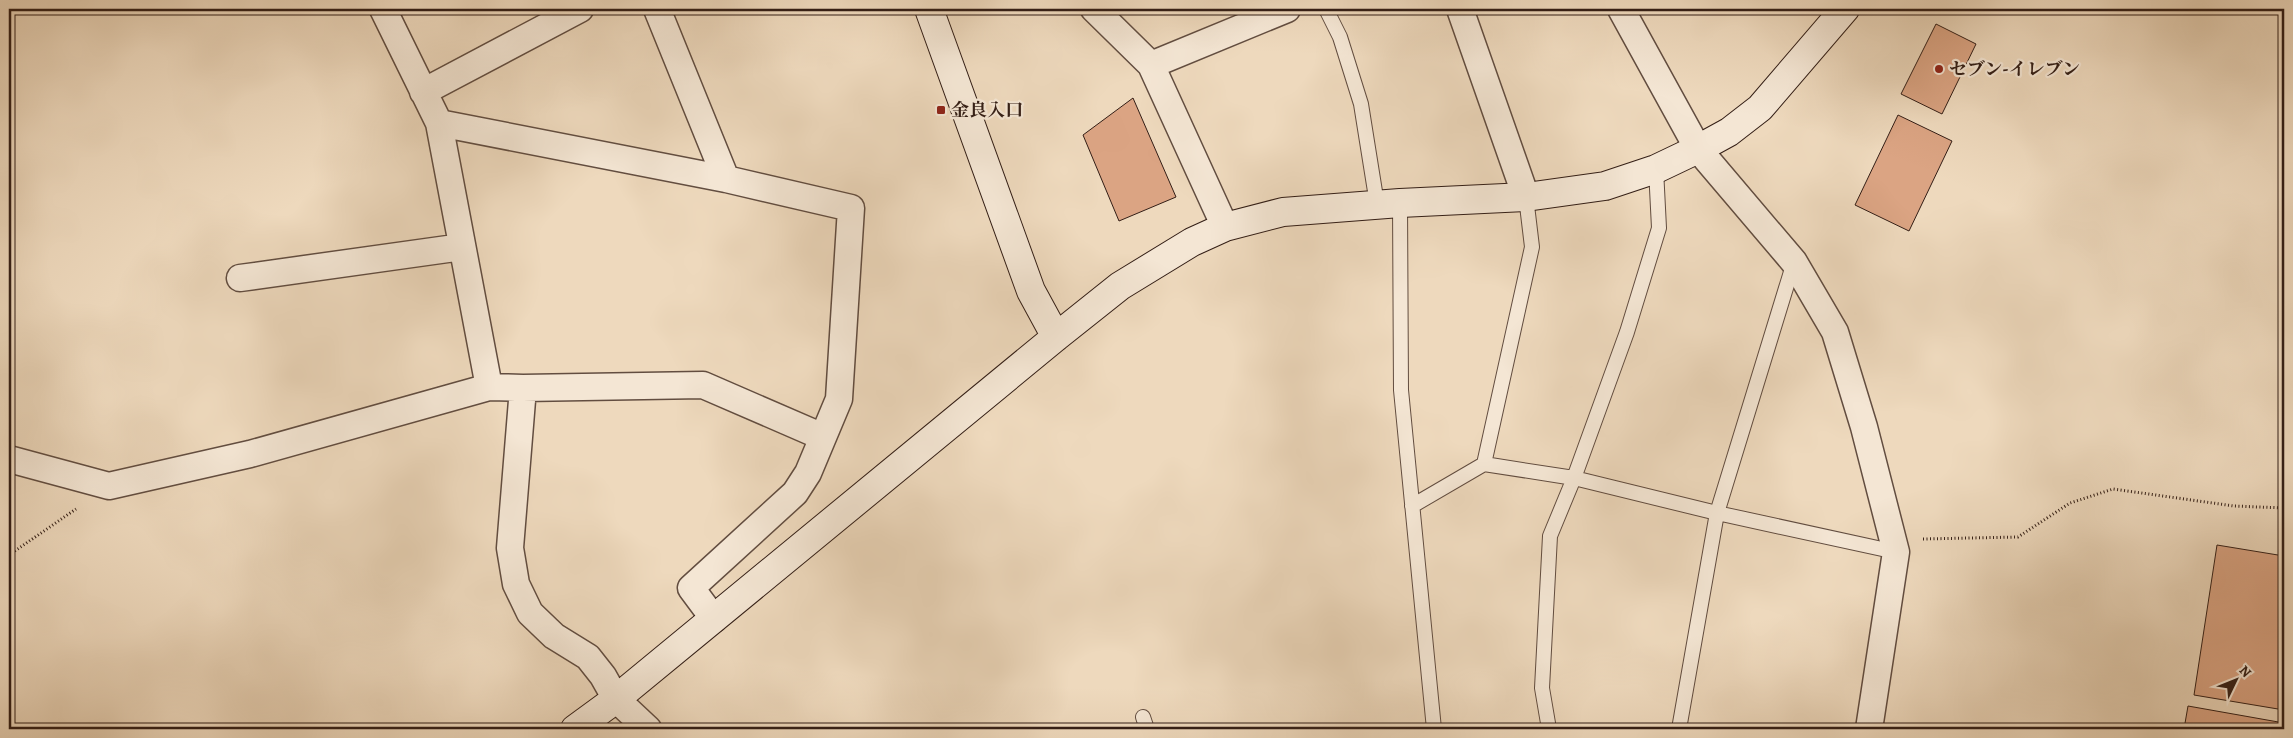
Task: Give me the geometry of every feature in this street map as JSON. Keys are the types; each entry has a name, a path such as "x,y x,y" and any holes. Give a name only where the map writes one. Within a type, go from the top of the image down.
{"street":[{"path":"383,9 439,123 489,387"},
{"path":"424,92 580,9"},
{"path":"657,9 726,179"},
{"path":"929,9 1031,291 1056,337"},
{"path":"1094,9 1151,65 1225,227"},
{"path":"1151,65 1287,9"},
{"path":"1460,9 1526,197"},
{"path":"1620,9 1698,149 1794,262 1835,332 1854,394 1895,546 1869,729"},
{"path":"575,729 616,699 1120,286 1192,242 1225,227 1283,212 1388,204 1526,197 1605,186 1656,169 1728,132 1760,108 1845,9"},
{"path":"439,123 726,179 852,208 839,398 808,473 795,493 692,588 714,619"},
{"path":"240,278 462,248"},
{"path":"9,459 108,486 250,454 489,387 703,385 823,438"},
{"path":"523,388 510,548 516,584 530,613 554,636 588,657 603,676 616,699 648,729"}],"lane":[{"path":"1326,9 1340,37 1361,104 1388,204 1401,390 1434,729"},
{"path":"1549,729 1542,688 1550,536 1574,478 1627,332 1659,228 1656,169"},
{"path":"1484,464 1532,247 1526,197"},
{"path":"1679,729 1717,513 1794,262"},
{"path":"1412,506 1484,464 1574,478 1717,513 1895,546"}],"path":[{"path":"9,555 108,486"},
{"path":"1895,546 2018,537 2070,504 2112,489 2234,506 2284,508"}],"building":[{"name":"セブン-イレブン","path":"1936,24 1976,44 1942,114 1901,94"},
{"path":"1133,98 1176,197 1119,221 1083,135"},
{"path":"1898,115 1952,141 1909,231 1855,205"},
{"path":"2217,545 2284,556 2284,710 2194,695"},
{"path":"2188,706 2284,723 2284,729 2184,729"}],"place":[{"name":"セブン-イレブン","path":"1939,69"},
{"name":"金良入口","path":"941,110"}]}
